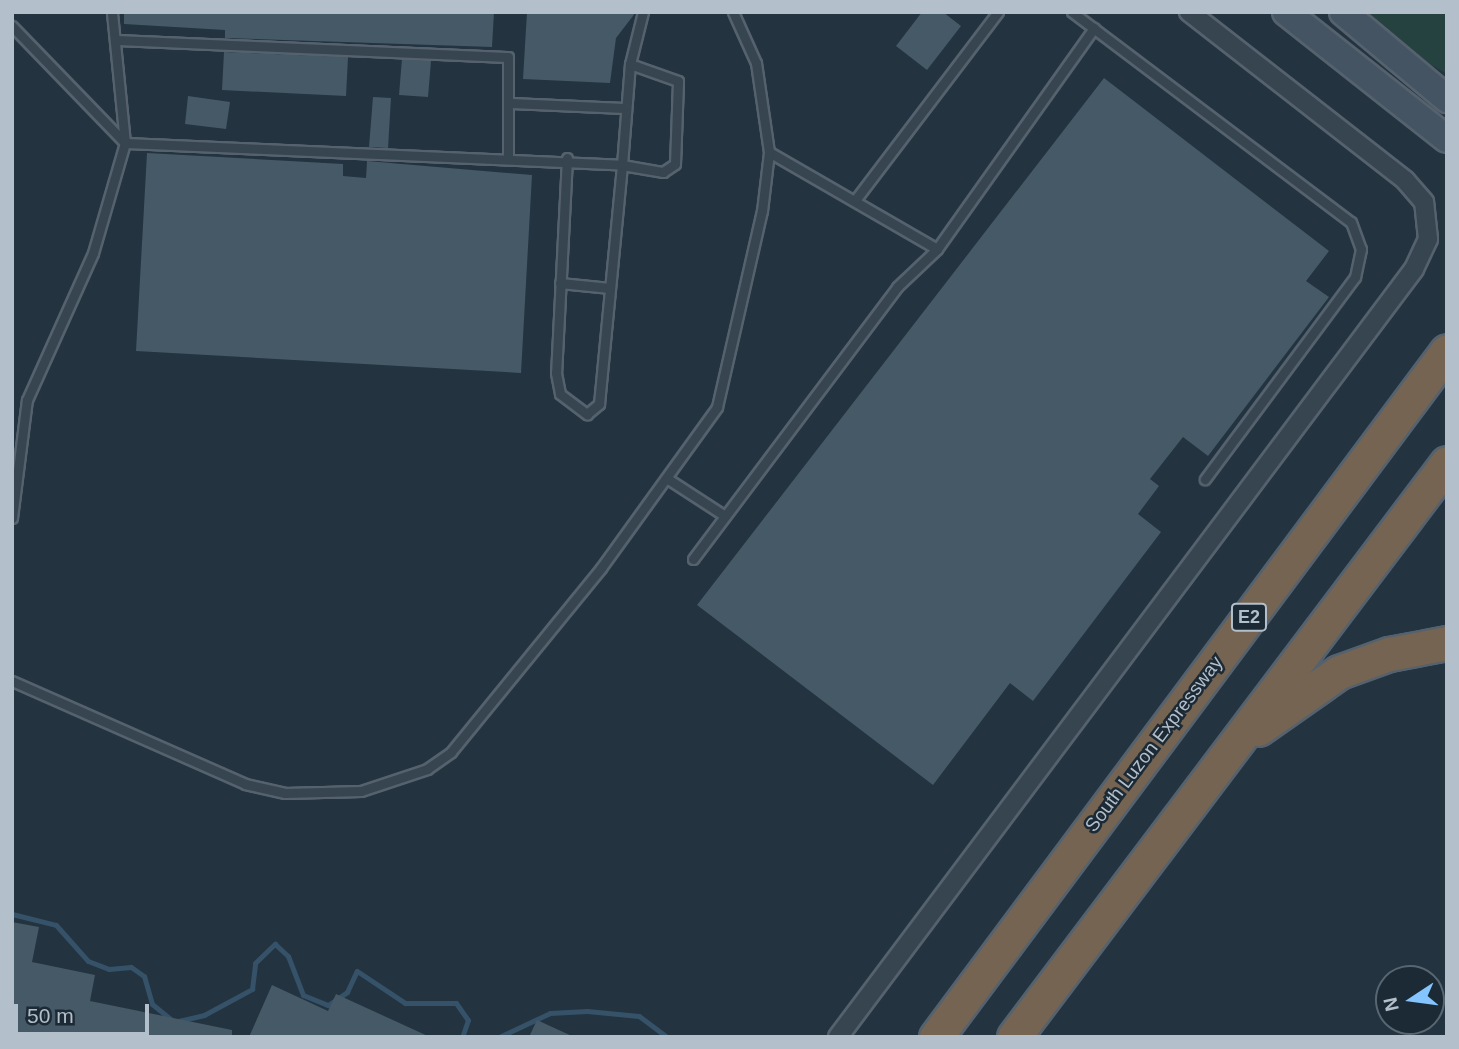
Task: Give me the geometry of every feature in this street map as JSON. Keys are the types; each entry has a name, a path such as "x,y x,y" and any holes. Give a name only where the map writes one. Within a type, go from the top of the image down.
{"highway":[{"name":"South Luzon Expressway","path":"936,1037 1447,351"},
{"path":"1014,1037 1220,759 1447,463"},
{"path":"1220,759 1339,672 1447,643"}],"main road":[{"path":"1286,12 1447,139"},
{"path":"1343,12 1447,99"}],"street":[{"path":"838,1037 1406,280 1428,239 1424,202 1405,180 1189,12"}],"lane":[{"path":"12,518 27,400 93,253 125,143 112,12"},
{"path":"567,158 557,388 587,414 599,404 625,108 631,64 643,12"},
{"path":"12,681 245,784 320,794 389,784 451,752 668,479 717,407 730,364 769,152 756,64 733,12"},
{"path":"856,199 998,12"},
{"path":"1072,12 1352,222 1361,249 1355,277 1205,480"},
{"path":"12,26 125,143 567,158 663,172 674,164 678,82 631,64"},
{"path":"693,559 897,287 937,249 1094,29"},
{"path":"116,40 508,57 508,157"},
{"path":"510,103 625,108"},
{"path":"769,152 856,199 937,249"},
{"path":"560,284 610,288"},
{"path":"668,479 725,516"}],"green space":[{"path":"1362,12 1447,12 1447,74 1417,57"}],"building":[{"path":"124,12 494,12 492,47 225,38 225,30 124,24"},
{"path":"527,12 636,12 616,38 610,83 523,79"},
{"path":"922,12 943,12 961,26 927,70 896,46"},
{"path":"224,52 348,57 346,96 222,90"},
{"path":"402,59 431,61 428,97 399,95"},
{"path":"1104,78 1329,251 1306,281 1329,297 1208,456 1183,437 1150,479 1159,486 1138,514 1161,532 1033,701 1010,683 933,785 697,605"},
{"path":"188,96 230,102 226,129 185,124"},
{"path":"373,97 391,98 388,148 369,147"},
{"path":"147,153 343,164 343,176 366,178 367,161 532,175 521,373 136,351"},
{"path":"12,922 39,927 32,962 95,975 90,1001 232,1030 232,1037 12,1037"},
{"path":"272,985 328,1011 336,994 430,1037 249,1037"},
{"path":"537,1020 574,1037 529,1037"}],"waterway":[{"path":"12,914 56,925 88,961 109,969 131,967 144,976 152,1004 174,1022 204,1015 252,989 255,963 275,944 288,956 303,995 328,1005 347,992 357,971 405,1003 456,1003 468,1020 462,1037"},
{"path":"499,1037 550,1013 587,1011 639,1016 667,1037"}]}
